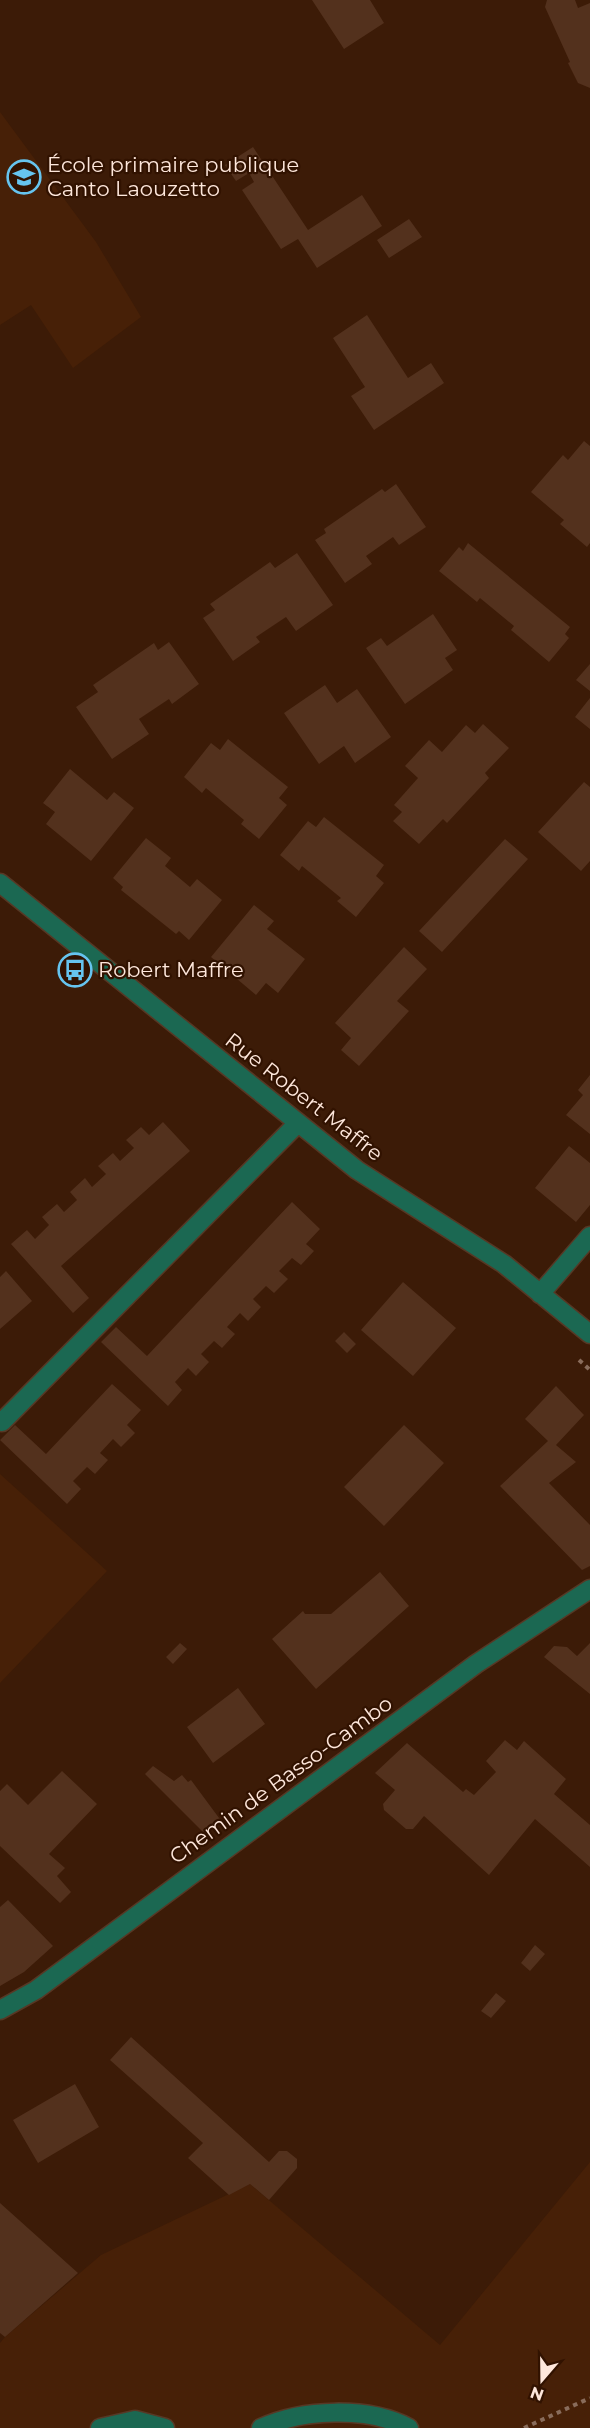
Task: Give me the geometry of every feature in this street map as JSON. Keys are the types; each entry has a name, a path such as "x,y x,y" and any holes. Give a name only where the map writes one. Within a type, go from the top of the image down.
{"street":[{"name":"Rue Robert Maffre","path":"0,884 357,1170 504,1264 590,1334"},
{"path":"2,1422 298,1123"},
{"path":"540,1294 590,1236"},
{"name":"Chemin de Basso-Cambo","path":"0,2010 36,1990 476,1664 590,1589"},
{"path":"261,2428 281,2419 350,2412 394,2420 409,2428"},
{"path":"100,2428 135,2420 165,2428"}],"path":[{"path":"525,2428 590,2398"}],"shaded area":[{"name":"École primaire publique Canto Laouzetto","path":"0,112 96,242 141,317 73,368 31,305 0,325"},
{"path":"0,1474 107,1571 0,1683"},
{"path":"590,2162 590,2428 0,2428 0,2343 5,2337 101,2255 250,2184 440,2345"}],"building":[{"path":"312,0 370,0 384,23 344,49"},
{"path":"547,0 575,0 578,8 590,3 590,88 578,83 568,63 570,62 545,7"},
{"path":"253,147 308,230 362,195 382,226 317,268 298,239 281,249 242,190 254,182 249,173 236,181 225,165"},
{"path":"409,219 422,237 389,258 377,240"},
{"path":"367,315 408,378 431,363 444,383 374,430 351,396 365,387 333,338"},
{"path":"584,441 590,446 590,543 587,547 560,524 564,520 531,492 563,455 568,460"},
{"path":"396,484 426,527 399,545 393,537 366,556 372,564 345,583 315,540 326,533 324,529 382,489 385,492"},
{"path":"468,543 570,627 565,634 569,638 549,662 511,630 514,626 480,598 477,602 439,571 459,547 463,551"},
{"path":"297,553 333,605 296,631 286,617 256,637 260,642 233,661 203,618 215,610 210,604 270,562 275,568"},
{"path":"433,614 457,650 445,658 453,670 405,704 366,648 381,638 387,646"},
{"path":"169,642 199,684 172,704 169,699 139,719 149,734 112,759 76,707 98,692 93,685 154,643 158,650"},
{"path":"590,664 590,691 576,680"},
{"path":"325,685 337,703 357,689 391,737 355,763 344,746 319,764 284,713"},
{"path":"590,698 590,729 575,717"},
{"path":"483,724 509,748 485,773 489,778 447,823 443,819 419,844 393,821 402,812 394,805 418,778 405,766 429,740 442,752 466,725 475,733"},
{"path":"228,739 288,787 279,798 287,805 259,839 241,824 244,820 206,788 202,793 184,777 211,743 220,750"},
{"path":"70,769 107,800 114,792 134,808 91,861 46,824 55,812 43,803"},
{"path":"584,782 590,787 590,861 581,871 538,832"},
{"path":"324,817 384,865 376,876 384,883 356,917 337,901 341,898 302,866 299,871 280,855 308,821 316,827"},
{"path":"146,838 171,858 165,866 190,887 197,879 222,900 189,940 179,931 176,934 121,890 123,887 113,878"},
{"path":"505,839 528,859 442,952 419,931"},
{"path":"254,905 274,921 267,929 305,959 278,993 266,983 256,995 211,957"},
{"path":"404,947 427,969 397,1001 409,1011 359,1066 341,1050 351,1038 335,1023"},
{"path":"590,1075 590,1134 566,1115 583,1095 578,1090"},
{"path":"163,1122 190,1151 61,1266 89,1298 73,1313 11,1244 27,1230 35,1239 49,1225 42,1217 57,1204 64,1212 77,1200 70,1192 85,1178 92,1187 106,1174 98,1166 113,1153 120,1161 134,1148 126,1140 141,1127 149,1135"},
{"path":"569,1146 590,1163 590,1205 576,1222 535,1188"},
{"path":"292,1202 320,1229 306,1244 314,1251 301,1265 292,1258 279,1271 288,1279 274,1293 266,1286 253,1299 261,1307 248,1321 240,1313 227,1327 235,1334 222,1348 214,1341 201,1354 209,1362 196,1376 188,1368 175,1382 182,1390 168,1406 101,1342 116,1327 147,1356"},
{"path":"6,1271 32,1301 0,1329 0,1277"},
{"path":"403,1282 456,1328 413,1376 361,1330"},
{"path":"344,1332 356,1344 347,1353 335,1341"},
{"path":"112,1384 141,1410 127,1425 135,1433 121,1447 113,1439 100,1453 108,1460 95,1474 87,1467 73,1481 81,1489 67,1504 0,1440 15,1425 46,1454"},
{"path":"556,1386 584,1415 556,1445 576,1462 549,1483 590,1525 590,1566 582,1570 500,1486 548,1441 525,1419"},
{"path":"404,1425 444,1463 384,1526 344,1487"},
{"path":"380,1572 409,1606 316,1689 272,1639 303,1611 305,1614 331,1614"},
{"path":"180,1643 187,1649 173,1664 166,1657"},
{"path":"590,1643 590,1694 544,1657 554,1646 567,1647 577,1656"},
{"path":"238,1688 265,1724 213,1763 187,1727"},
{"path":"505,1740 517,1750 524,1741 566,1779 554,1794 590,1825 590,1867 535,1819 489,1875 424,1816 413,1829 406,1829 384,1810 383,1804 395,1790 375,1773 407,1743 463,1792 466,1789 474,1795 496,1772 486,1761"},
{"path":"153,1766 174,1781 182,1775 188,1782 191,1780 222,1822 205,1834 145,1774"},
{"path":"62,1771 97,1804 49,1854 65,1868 57,1876 71,1892 60,1903 0,1846 0,1791 7,1784 28,1805"},
{"path":"8,1900 53,1946 24,1972 0,1986 0,1907"},
{"path":"535,1945 545,1954 530,1971 521,1963"},
{"path":"496,1993 506,2001 491,2018 481,2011"},
{"path":"131,2037 269,2162 279,2151 287,2151 297,2159 297,2168 269,2200 250,2184 229,2195 188,2158 203,2143 110,2060"},
{"path":"75,2084 99,2127 38,2163 13,2120"},
{"path":"0,2203 78,2273 5,2337 0,2333"}],"place":[{"name":"École primaire publique Canto Laouzetto","path":"24,177"},
{"name":"Robert Maffre","path":"75,970"}]}
